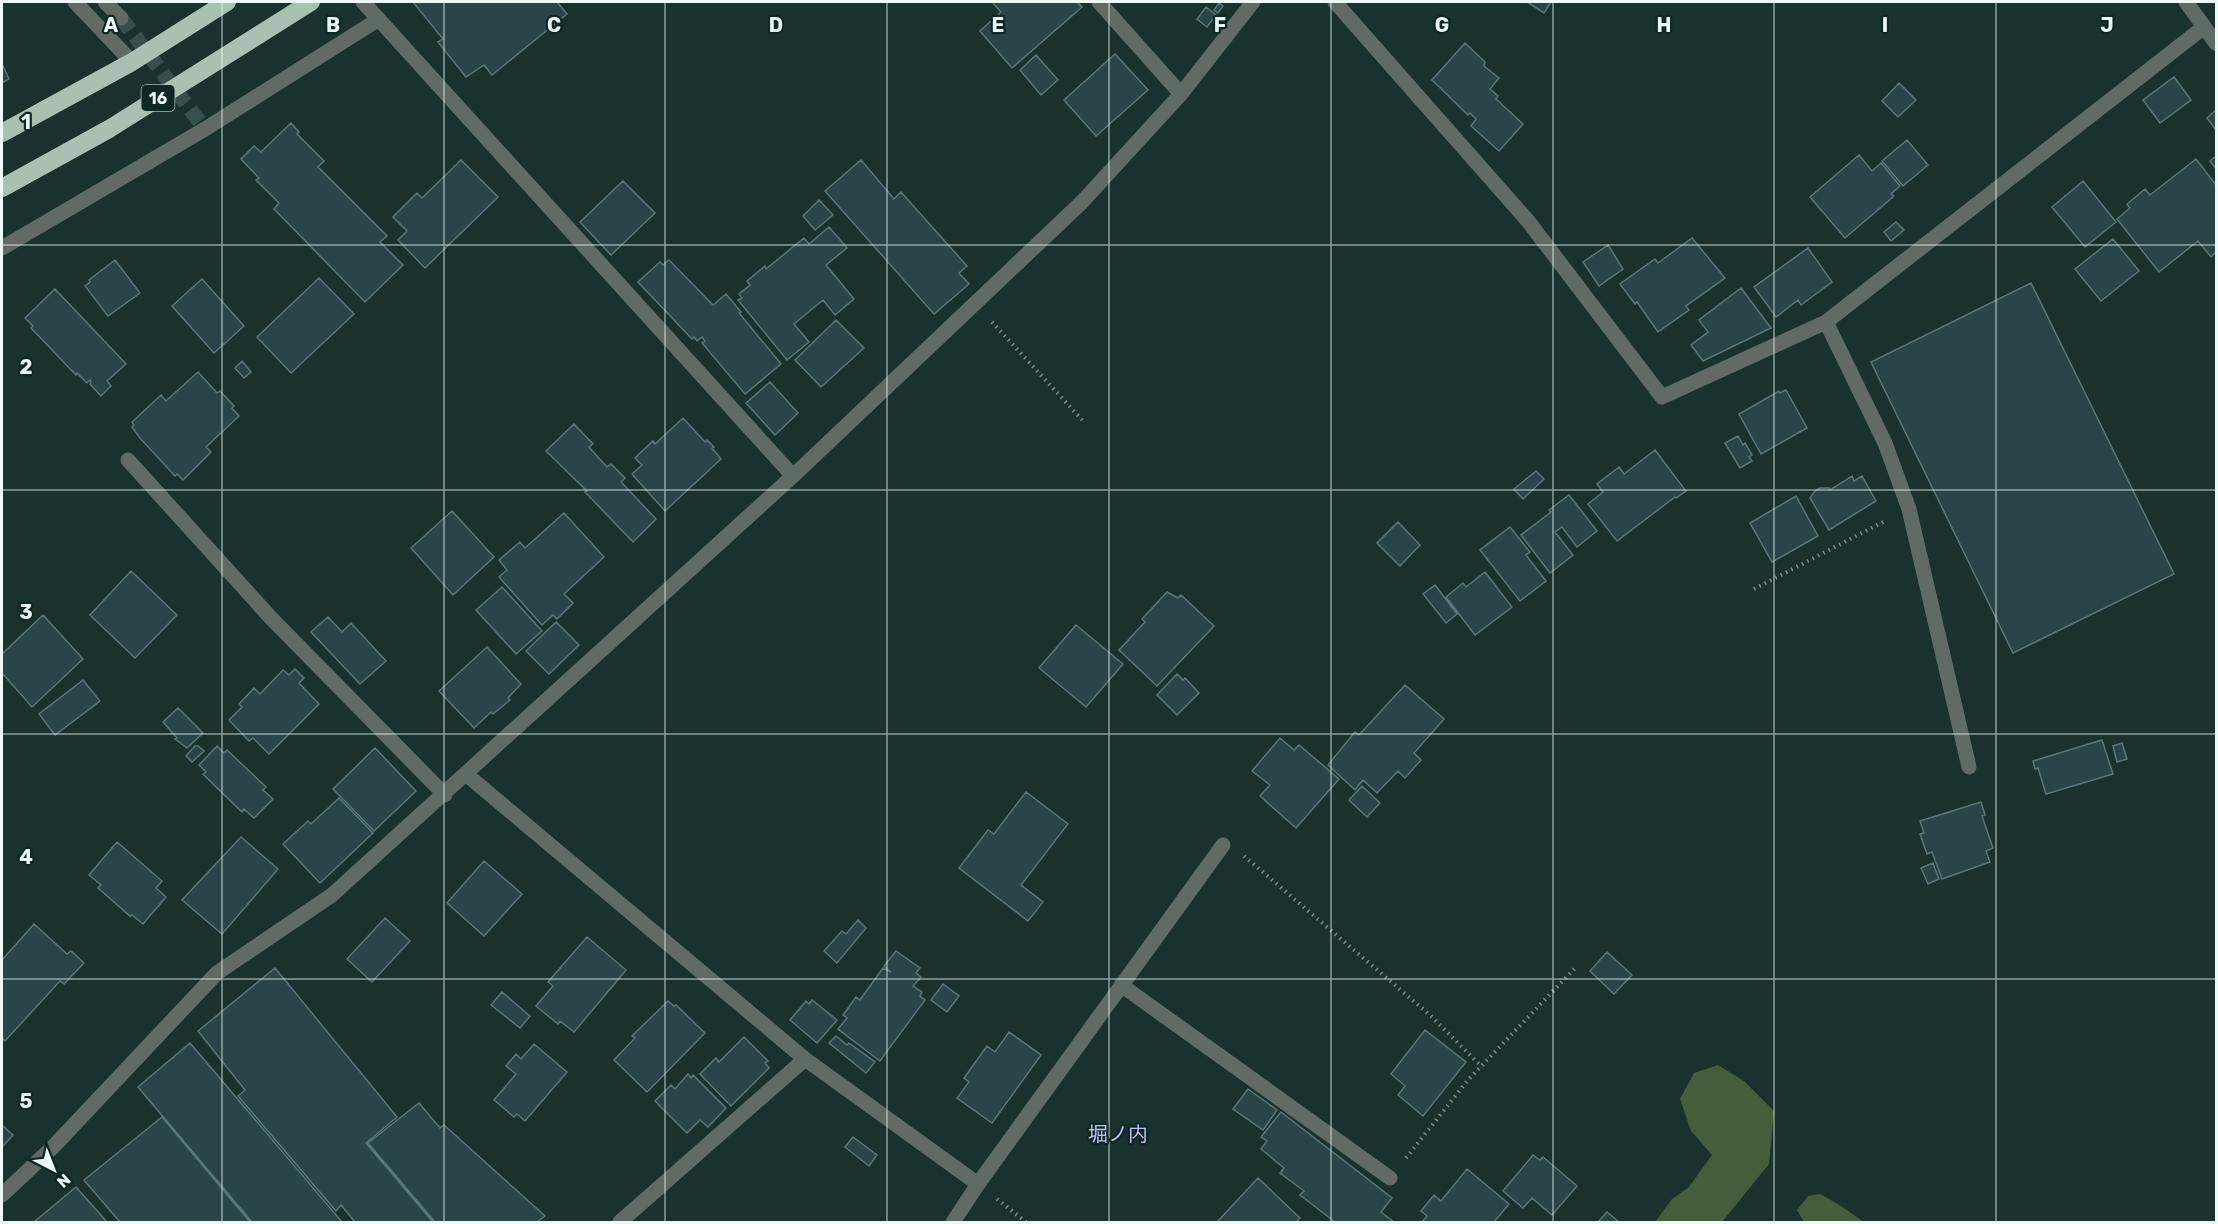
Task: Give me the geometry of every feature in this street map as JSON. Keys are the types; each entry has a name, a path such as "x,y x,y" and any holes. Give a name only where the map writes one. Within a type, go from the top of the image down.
{"highway":[{"name":"16","path":"2,133 132,62 227,2"},
{"name":"16","path":"2,188 110,129 311,2"}],"street":[{"path":"75,2 132,62"},
{"path":"105,2 121,18"},
{"path":"363,2 793,476"},
{"path":"1099,2 1181,94"},
{"path":"2,1195 53,1148 217,973 332,895 445,795 793,476 1082,202 1181,94 1253,2"},
{"path":"1335,2 1528,221 1662,397 1826,322 2204,27"},
{"path":"2186,2 2217,43"},
{"path":"2,248 205,129 379,19"},
{"path":"1826,322 1885,443 1909,508 1970,767"},
{"path":"128,460 271,618 445,795"},
{"path":"467,775 805,1059 978,1184"},
{"path":"952,1222 1223,845"},
{"path":"1121,985 1390,1178"},
{"path":"620,1222 805,1059"}],"path":[{"path":"975,304 1085,423"},
{"path":"1754,589 1909,508"},
{"path":"1223,845 1252,862 1431,1016 1482,1066"},
{"path":"1390,1178 1468,1080 1577,966"},
{"path":"978,1184 1026,1222"}],"green space":[{"path":"1718,1065 1744,1081 1774,1111 1769,1164 1722,1222 1655,1222 1672,1199 1689,1187 1712,1155 1691,1131 1680,1099 1694,1073"},
{"path":"1820,1194 1864,1222 1804,1222 1797,1210 1808,1196"}],"building":[{"path":"413,2 557,2 567,14 492,75 484,65 466,77 438,42 443,39"},
{"path":"992,2 1077,2 1082,7 1012,68 980,31 1001,12"},
{"path":"1527,2 1551,2 1544,13"},
{"path":"1219,3 1223,6 1218,13 1214,10"},
{"path":"1206,7 1216,15 1207,27 1197,19"},
{"path":"1465,43 1485,62 1484,66 1499,78 1490,89 1498,96 1496,99 1523,124 1499,151 1471,126 1476,119 1470,113 1468,115 1432,80"},
{"path":"1115,54 1148,90 1096,136 1064,100"},
{"path":"1036,55 1058,80 1041,95 1020,70"},
{"path":"2,64 9,79 2,83"},
{"path":"2174,77 2191,100 2160,123 2143,100"},
{"path":"1899,83 1916,100 1898,117 1882,101"},
{"path":"2216,110 2216,130 2207,118"},
{"path":"291,123 299,132 297,134 324,161 318,167 387,236 380,242 403,265 365,302 274,209 279,203 256,180 259,178 241,159 254,146 261,152"},
{"path":"1907,140 1928,165 1903,186 1882,161"},
{"path":"1859,155 1872,171 1881,163 1900,186 1891,194 1894,196 1845,238 1810,197"},
{"path":"2216,156 2216,169 2210,161"},
{"path":"2196,159 2216,185 2216,252 2211,257 2198,241 2159,272 2117,219 2130,208 2127,204 2145,189 2150,195"},
{"path":"461,160 498,197 425,268 398,240 407,231 393,217 417,193 422,198"},
{"path":"861,160 894,199 901,192 967,266 959,273 969,284 934,314 825,191"},
{"path":"623,181 655,213 611,255 580,222"},
{"path":"2083,181 2116,222 2085,247 2052,207"},
{"path":"819,200 833,215 815,230 803,216"},
{"path":"1896,222 1904,230 1891,241 1884,232"},
{"path":"829,227 847,248 826,265 854,299 835,315 823,300 794,324 809,342 787,360 738,300 742,298 739,294 750,285 747,281 765,266 766,269 804,238 809,244"},
{"path":"1692,238 1725,278 1686,306 1689,310 1658,332 1637,302 1635,304 1620,284 1655,259 1658,263"},
{"path":"2113,239 2139,271 2101,301 2075,269"},
{"path":"1608,245 1623,269 1599,286 1583,262"},
{"path":"1808,248 1832,282 1801,305 1798,300 1776,317 1754,287"},
{"path":"115,260 140,293 108,316 85,286 90,282 89,280"},
{"path":"669,260 713,305 726,294 781,364 745,394 702,343 705,341 702,337 697,341 694,337 692,339 638,282 660,262 663,265"},
{"path":"319,278 354,314 291,373 257,337"},
{"path":"202,279 244,326 214,353 172,306"},
{"path":"2031,283 2174,574 2013,653 1871,362"},
{"path":"1741,288 1771,328 1703,361 1691,345 1708,332 1699,320"},
{"path":"55,289 126,364 107,381 111,386 101,396 90,384 90,380 87,383 77,373 76,375 31,328 33,326 25,318"},
{"path":"836,320 864,348 821,387 795,360"},
{"path":"242,361 251,372 244,378 235,368"},
{"path":"198,372 217,393 220,391 234,406 232,408 239,416 206,447 211,452 183,480 177,474 175,476 140,438 132,427 134,425 132,422 161,395 166,401"},
{"path":"770,382 798,413 775,435 746,403"},
{"path":"1786,390 1807,428 1761,454 1739,414 1779,391 1780,393"},
{"path":"683,418 705,442 707,440 714,447 712,448 721,459 665,511 632,474 642,465 635,458 653,441 655,444"},
{"path":"574,424 593,444 589,447 607,467 611,464 625,478 621,482 656,519 633,542 585,492 587,491 546,451"},
{"path":"1738,436 1752,455 1749,457 1752,461 1740,468 1725,443"},
{"path":"1655,450 1686,491 1617,541 1588,504 1603,492 1597,484 1619,467 1624,474"},
{"path":"1536,471 1544,479 1523,499 1514,489"},
{"path":"1852,476 1854,481 1862,476 1876,501 1829,530 1810,498 1820,488 1830,490"},
{"path":"1569,495 1597,531 1577,547 1562,527 1555,532 1573,555 1550,573 1521,535"},
{"path":"1796,496 1818,536 1772,562 1750,523"},
{"path":"452,511 494,557 453,595 411,548"},
{"path":"564,513 604,557 564,594 573,603 557,619 553,615 542,625 499,577 507,570 499,560 520,542 525,548"},
{"path":"1398,522 1420,545 1400,566 1377,543"},
{"path":"1510,527 1530,552 1526,555 1546,581 1520,601 1480,550"},
{"path":"131,571 177,615 135,658 90,615"},
{"path":"1485,572 1512,607 1475,635 1446,597 1463,583 1466,587"},
{"path":"1435,585 1457,614 1446,623 1423,594"},
{"path":"502,587 542,631 516,654 476,610"},
{"path":"1167,592 1178,598 1181,595 1214,626 1157,686 1119,650 1145,622 1142,619"},
{"path":"43,615 83,659 32,707 2,673 2,654"},
{"path":"328,617 342,632 351,623 386,661 360,684 311,632"},
{"path":"556,622 579,645 549,674 526,651"},
{"path":"1076,625 1123,664 1086,707 1039,668"},
{"path":"487,647 521,684 508,698 510,700 493,714 491,712 474,728 439,691"},
{"path":"295,669 304,678 299,683 319,704 269,754 253,738 249,741 229,720 242,707 239,704 254,688 260,694 283,670 289,675"},
{"path":"1177,674 1183,680 1185,678 1199,693 1177,715 1157,695"},
{"path":"83,680 100,701 55,735 39,714"},
{"path":"1405,685 1444,719 1414,753 1421,760 1405,778 1398,771 1377,793 1363,780 1355,790 1328,765 1355,732 1359,735"},
{"path":"178,708 203,733 187,748 175,739 177,738 163,722"},
{"path":"1280,738 1294,750 1299,745 1339,779 1296,828 1260,796 1270,785 1252,771"},
{"path":"2102,740 2113,774 2046,794 2038,768 2035,769 2033,761"},
{"path":"2122,743 2127,759 2117,762 2113,746"},
{"path":"195,746 204,751 192,762 186,756"},
{"path":"217,746 224,753 227,750 266,787 263,790 273,799 254,818 244,809 242,812 203,774 206,772 199,765"},
{"path":"375,748 416,791 374,831 333,789"},
{"path":"1362,786 1380,803 1367,817 1349,800"},
{"path":"1026,792 1068,824 1021,885 1043,902 1028,921 959,868 988,830 994,834"},
{"path":"339,798 373,833 320,883 283,844 308,821 311,824"},
{"path":"1981,802 1985,815 1982,816 1993,848 1986,851 1990,862 1942,879 1932,852 1927,854 1920,834 1924,833 1920,821"},
{"path":"241,837 278,869 222,934 182,900"},
{"path":"117,842 162,881 156,888 166,897 143,924 132,915 130,916 98,888 101,885 89,875"},
{"path":"484,861 522,894 484,936 447,903"},
{"path":"1933,863 1939,879 1928,884 1921,868"},
{"path":"385,918 410,941 372,982 347,959"},
{"path":"858,920 866,928 837,963 824,951 842,931 846,934"},
{"path":"34,924 67,954 71,951 84,963 64,984 60,981 5,1041 2,1038 2,960"},
{"path":"587,937 626,970 574,1032 560,1021 558,1024 536,1006 553,986 548,982"},
{"path":"896,951 920,968 916,973 921,977 913,986 922,992 920,996 925,1000 880,1061 838,1029 847,1018 843,1015 856,997 860,1000 883,968 891,972 884,966"},
{"path":"1607,952 1632,975 1614,994 1590,971"},
{"path":"275,968 397,1117 366,1143 433,1222 355,1222 341,1205 336,1211 238,1096 245,1090 198,1031"},
{"path":"943,984 959,996 947,1012 931,1000"},
{"path":"502,992 530,1016 520,1028 491,1005"},
{"path":"812,1000 837,1020 817,1043 790,1020 806,1001 809,1004"},
{"path":"668,1001 676,1005 705,1033 647,1092 614,1060 635,1038 632,1036"},
{"path":"1425,1030 1466,1062 1423,1116 1398,1095 1405,1086 1391,1074"},
{"path":"1009,1032 1041,1055 992,1123 957,1098 969,1082 964,1078 987,1046 995,1052"},
{"path":"836,1036 875,1062 866,1073 829,1043"},
{"path":"744,1037 768,1061 765,1063 769,1068 731,1106 700,1074 716,1058 719,1062"},
{"path":"190,1043 342,1222 252,1222 138,1087"},
{"path":"534,1044 567,1072 525,1121 517,1114 514,1117 494,1100 516,1074 506,1066 516,1054 521,1059"},
{"path":"688,1074 691,1078 693,1075 726,1108 708,1127 700,1120 687,1133 655,1101 671,1085 675,1089"},
{"path":"1248,1089 1277,1110 1263,1130 1233,1109"},
{"path":"419,1103 440,1128 444,1125 545,1216 537,1222 435,1222 368,1143"},
{"path":"1281,1112 1392,1198 1381,1212 1394,1222 1335,1222 1300,1195 1304,1191 1280,1173 1284,1168 1261,1149 1267,1141 1261,1137"},
{"path":"162,1117 250,1222 120,1222 84,1180"},
{"path":"2,1125 13,1135 2,1147"},
{"path":"853,1137 877,1155 869,1166 845,1147"},
{"path":"1533,1155 1540,1160 1543,1157 1577,1186 1552,1215 1532,1198 1523,1208 1503,1191"},
{"path":"1467,1169 1509,1204 1494,1222 1422,1222 1427,1216 1421,1211 1434,1195 1441,1201"},
{"path":"1258,1178 1300,1218 1296,1222 1217,1222"},
{"path":"76,1187 107,1222 34,1222"},
{"path":"1607,1212 1619,1222 1598,1222"}],"tunnel":[{"path":"121,18 205,129"}],"district":[{"name":"堀ノ内","path":"1118,1134"}]}
